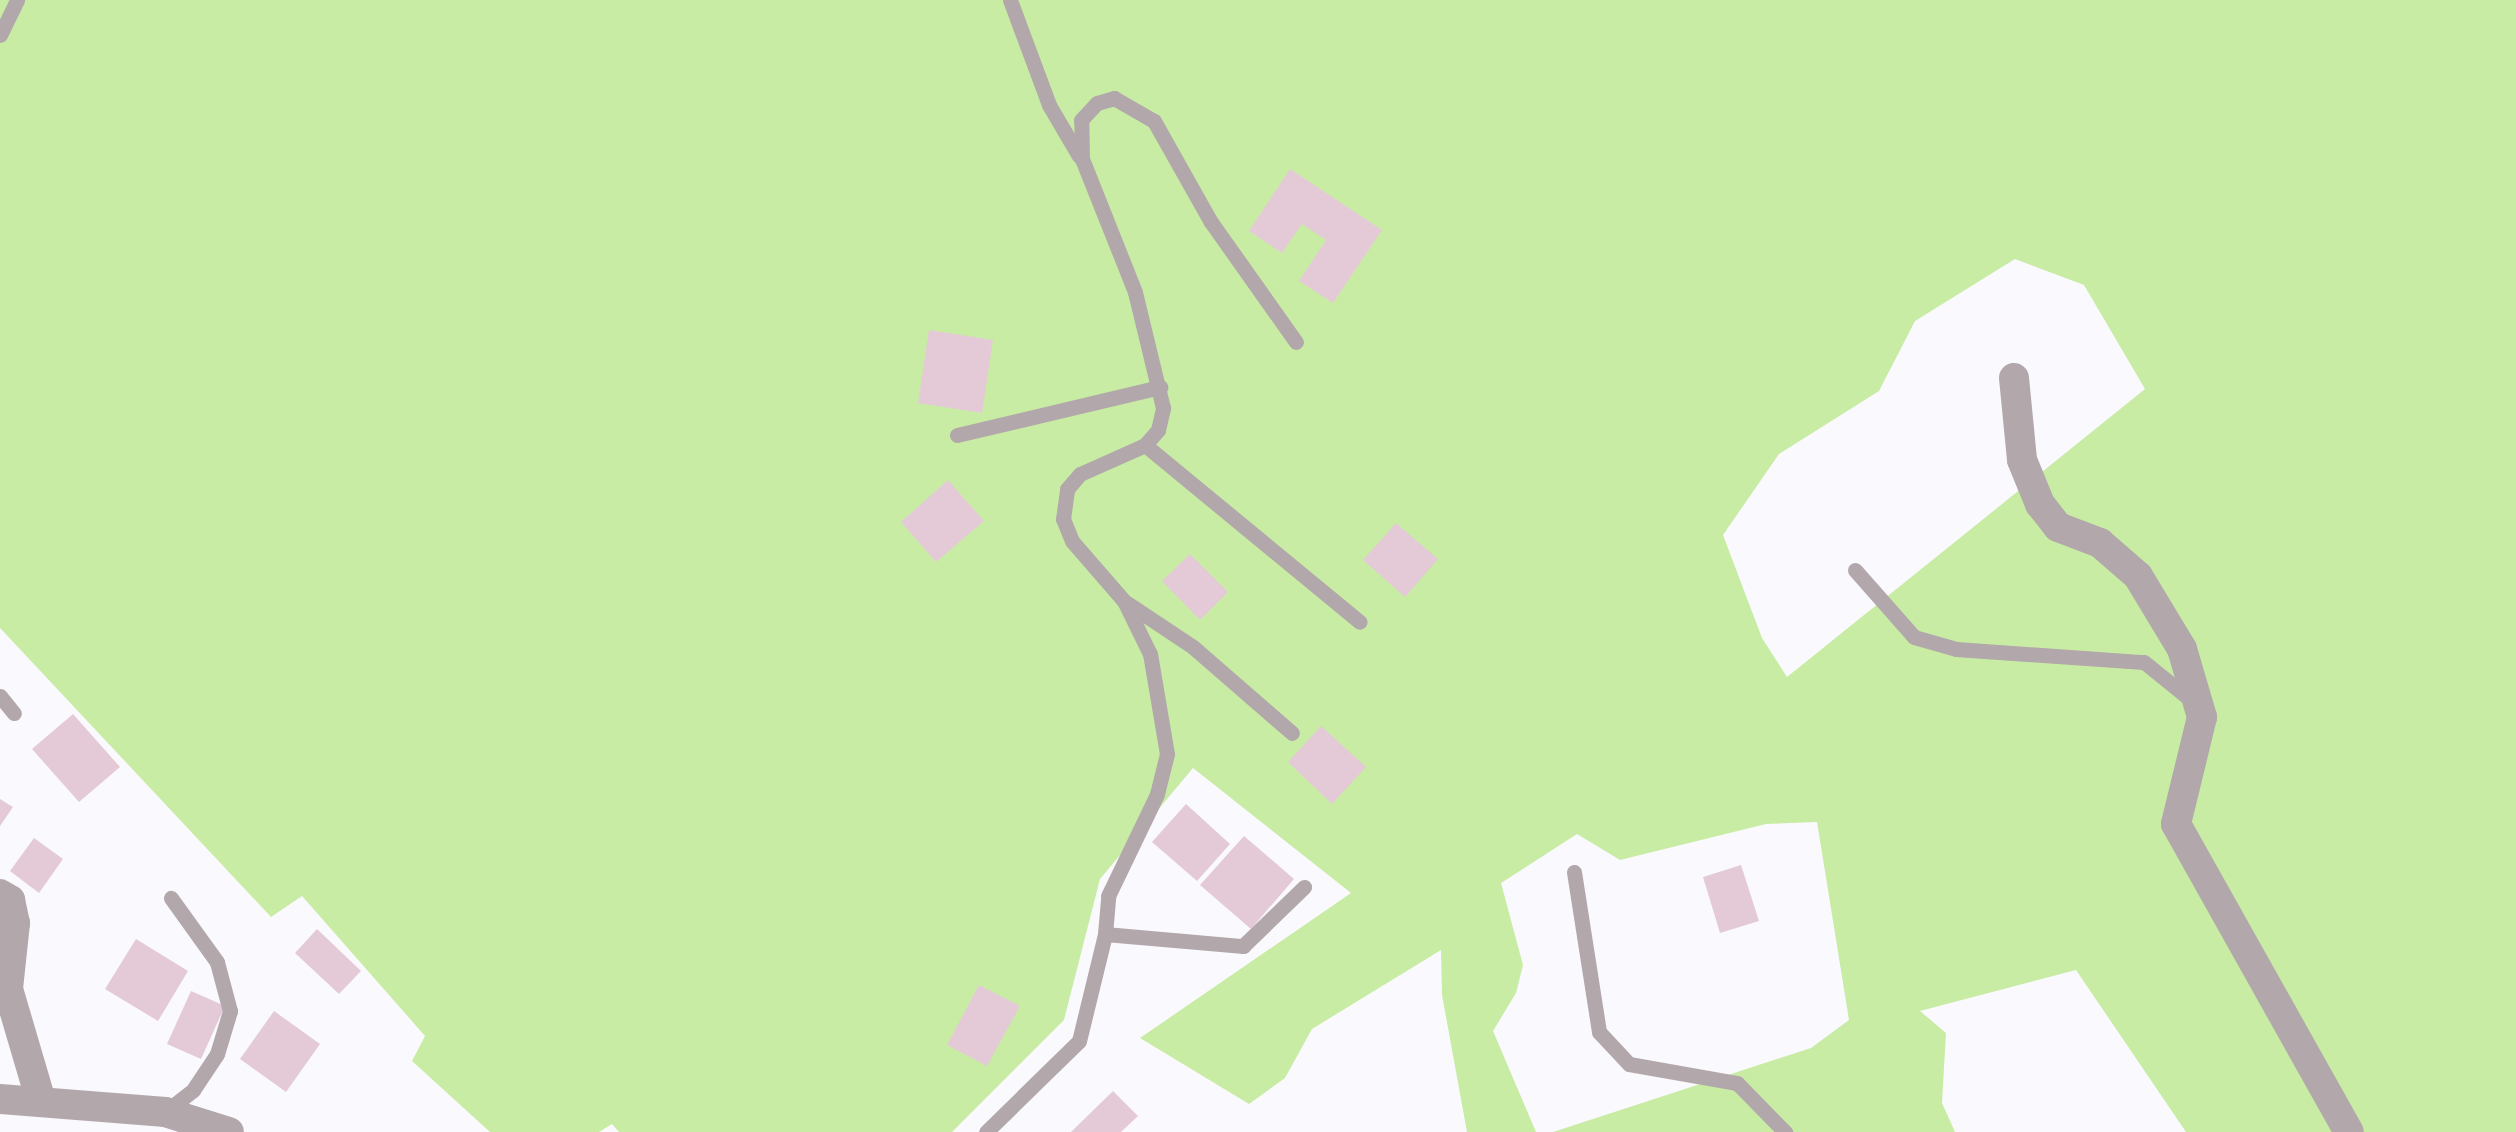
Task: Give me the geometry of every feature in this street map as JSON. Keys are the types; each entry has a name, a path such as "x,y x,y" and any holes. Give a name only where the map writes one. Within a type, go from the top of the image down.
{"street":[{"path":"2014,378 2022,460 2040,504 2058,527 2100,543 2138,576 2182,648 2202,718 2176,824 2349,1132"},
{"path":"0,894 10,900 15,923 8,989 41,1101"},
{"path":"0,1099 165,1112 229,1132"}],"lane":[{"path":"0,35 17,0"},
{"path":"986,1132 1079,1041 1106,934 1108,896 1158,794 1167,754 1150,654 1124,601 1072,541 1063,518 1066,488 1080,474 1145,445 1158,430 1160,387 1135,292 1082,159 1049,105 1010,0"},
{"path":"1082,159 1080,120 1097,103 1114,98 1154,121 1211,222 1296,342"},
{"path":"957,435 1160,387"},
{"path":"1145,445 1360,622"},
{"path":"1855,570 1914,637 1956,649 2144,662 2176,682 2202,718"},
{"path":"1124,601 1192,647 1292,733"},
{"path":"0,696 14,713"},
{"path":"1574,872 1598,1032 1629,1064 1737,1083 1785,1132"},
{"path":"1106,934 1243,946 1304,888"},
{"path":"165,1112 193,1090 217,1054 230,1011 216,962 171,898"}],"green space":[{"path":"0,0 2516,0 2516,1132 2186,1132 2076,970 1920,1011 1946,1033 1942,1103 1955,1132 1553,1132 1811,1048 1849,1020 1817,822 1766,824 1620,860 1577,834 1501,883 1523,965 1516,993 1493,1031 1536,1132 1467,1132 1442,995 1441,950 1312,1029 1285,1078 1249,1104 1140,1038 1351,893 1193,768 1100,879 1064,1020 952,1132 619,1132 612,1124 599,1132 490,1132 412,1061 425,1036 302,896 271,917 0,628","holes":["2015,259 2084,285 2145,389 1787,677 1762,638 1723,535 1779,454 1879,391 1915,321"]}],"building":[{"path":"1290,169 1382,230 1333,303 1299,281 1326,240 1302,224 1282,253 1249,231"},
{"path":"929,330 993,340 982,413 918,403"},
{"path":"948,480 984,521 936,562 901,522"},
{"path":"1396,523 1438,559 1405,597 1363,560"},
{"path":"1190,554 1228,592 1200,620 1162,581"},
{"path":"73,714 120,767 79,802 32,749"},
{"path":"1321,726 1366,767 1332,804 1288,762"},
{"path":"0,799 13,807 0,826"},
{"path":"1186,804 1230,844 1197,881 1152,842"},
{"path":"1244,836 1294,879 1251,929 1200,885"},
{"path":"34,838 63,859 39,893 10,871"},
{"path":"1741,865 1759,921 1720,933 1703,877"},
{"path":"317,929 361,971 339,994 295,953"},
{"path":"136,939 188,971 158,1021 105,989"},
{"path":"979,985 1020,1006 987,1066 947,1045"},
{"path":"191,991 225,1006 201,1059 167,1044"},
{"path":"274,1011 320,1044 286,1092 240,1059"},
{"path":"1113,1091 1138,1116 1121,1132 1071,1132"}]}
